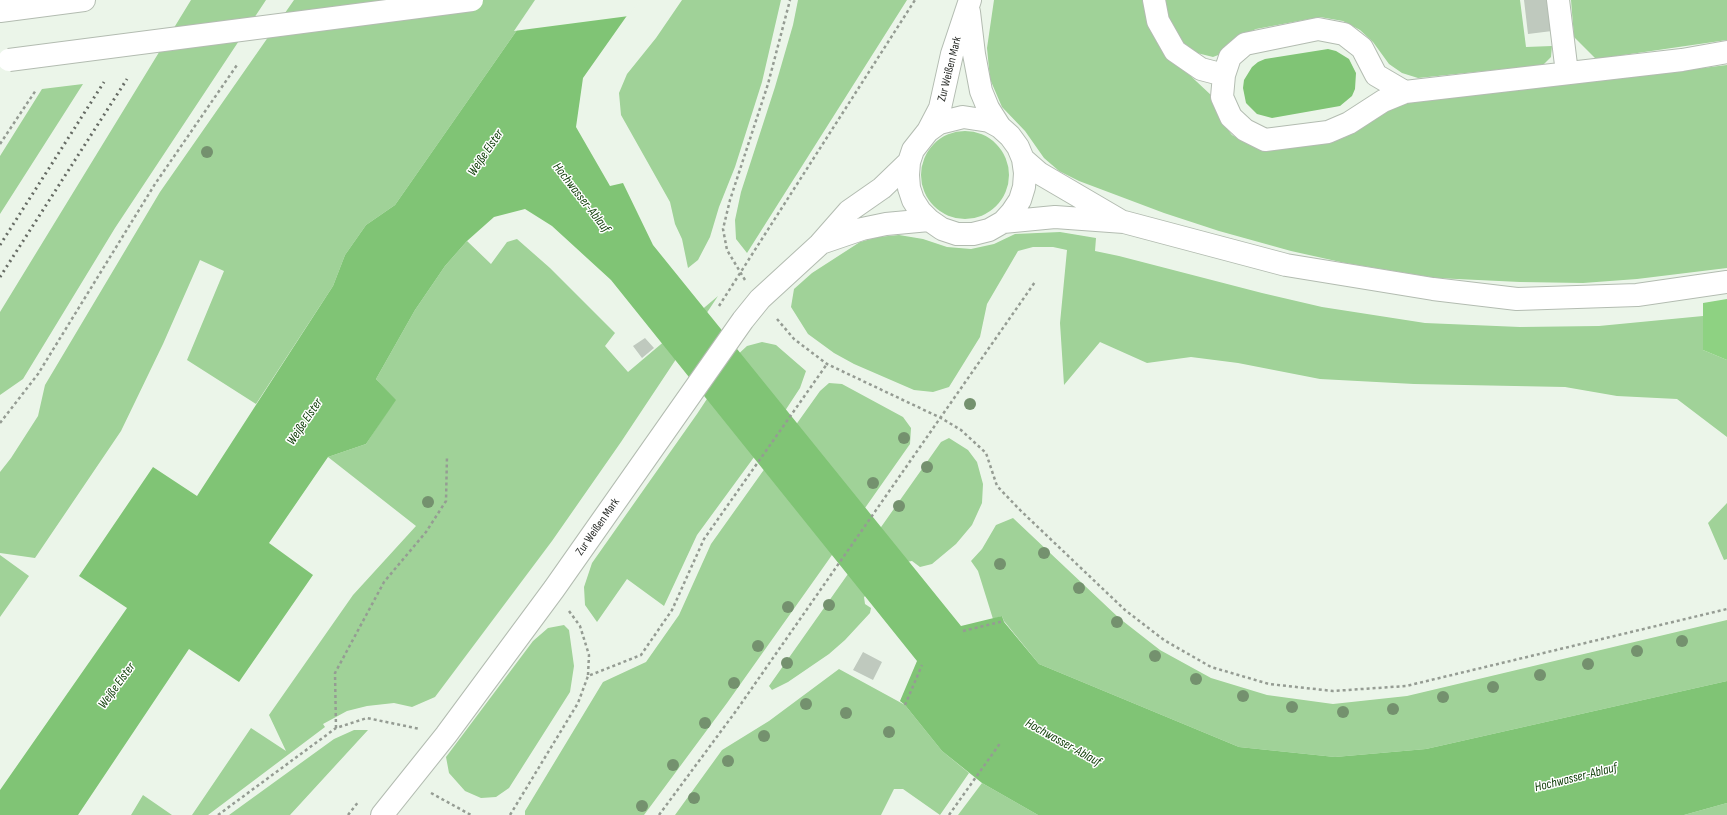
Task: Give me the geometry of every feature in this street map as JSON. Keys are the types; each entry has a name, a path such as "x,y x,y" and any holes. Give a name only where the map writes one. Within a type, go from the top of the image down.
{"main road":[{"path":"0,11 84,0"},
{"path":"5,60 472,0"},
{"path":"1154,0 1158,22 1175,51 1201,69 1224,75"},
{"path":"1558,0 1567,73"},
{"name":"Zur Weißen Mark","path":"969,3 974,54 981,91 988,108 1000,127 1014,141 1023,159 1025,173 1024,187 1020,200 1003,222 989,230 968,234 957,234 942,229 929,220 920,211 913,200 908,181 909,162 913,150 928,131 940,108 952,54 969,3"},
{"path":"1405,92 1376,74 1362,48 1344,34 1318,29 1245,44 1230,58 1224,75 1222,97 1231,117 1245,130 1265,140 1328,132 1350,123 1383,101 1405,92 1682,60 1727,52"},
{"name":"Zur Weißen Mark","path":"928,131 939,123 963,117 988,121 1000,127"},
{"path":"1023,159 1039,173 1124,222"},
{"name":"Zur Weißen Mark","path":"382,815 446,735 554,589 743,320 760,299 820,244 849,211 882,188 909,162"},
{"path":"1003,222 1055,217 1124,222 1286,264 1433,289 1517,299 1637,295 1727,282"},
{"name":"Zur Weißen Mark","path":"820,244 862,229 886,224 929,220"}],"path":[{"path":"790,0 768,84 730,200 723,229 727,250 741,274 794,339 827,364 941,418 962,430 986,453 997,486 1021,511 1125,610 1164,640 1211,667 1269,684 1333,691 1406,686 1727,609"},
{"path":"719,307 915,0"},
{"path":"0,423 38,374 155,184 237,66"},
{"path":"0,144 36,90"},
{"path":"659,815 736,711 1035,282"},
{"path":"588,676 641,655 672,610 704,539 827,364"},
{"path":"336,728 335,673 384,582 426,532 446,501 447,456"},
{"path":"510,815 578,703 588,676 589,655 580,626 554,589"},
{"path":"963,631 1004,622"},
{"path":"905,705 922,665"},
{"path":"218,815 336,728 367,718 417,728 422,722"},
{"path":"949,815 1001,742"},
{"path":"409,781 471,815"}],"shaded area":[{"path":"191,0 266,0 115,228 23,379 0,395 0,312"},
{"path":"294,0 538,0 395,205 366,225 345,255 333,286 256,404 187,360 224,271 200,260 163,344 121,431 35,558 0,553 0,472 11,458 38,416 45,385 160,192"},
{"path":"682,0 781,0 762,82 735,167 719,207 710,237 698,260 688,268 682,239 675,224 670,202 621,115 619,93 627,74 656,38"},
{"path":"798,0 907,0 747,253 736,239 735,220 741,192 775,87 793,25"},
{"path":"994,0 1143,0 1151,29 1180,66 1212,96 1220,120 1232,135 1251,145 1275,149 1407,101 1599,81 1727,65 1727,268 1637,279 1583,283 1436,278 1345,263 1291,251 1219,231 1164,213 1079,181 1059,171 1044,158 1025,131 1002,107 990,79 987,48"},
{"path":"1162,0 1520,0 1526,47 1552,46 1551,57 1543,65 1418,78 1402,73 1389,64 1373,42 1360,30 1343,21 1320,17 1256,29 1245,34 1221,54 1213,57 1193,52 1182,41 1168,20"},
{"path":"1571,0 1727,0 1727,40 1596,59 1574,37"},
{"path":"83,84 0,214 0,156 42,89"},
{"path":"965,131 982,134 996,144 1006,158 1009,175 1006,192 996,206 982,216 965,219 948,216 934,206 924,192 921,175 924,158 934,144 948,134"},
{"path":"1060,232 1096,238 1095,251 1262,293 1322,307 1425,323 1520,327 1599,326 1703,316 1703,350 1727,360 1727,437 1677,399 1617,396 1565,387 1414,384 1320,379 1238,363 1191,357 1147,363 1100,342 1064,385 1060,323 1067,250 1053,247 1033,247 1018,251 987,304 980,337 949,387 933,392 914,390 854,364 834,353 808,334 791,307 794,289 812,273 860,242 878,237 899,235 923,239 947,247 971,249 994,244 1015,234"},
{"path":"517,239 550,268 615,333 605,346 628,372 718,296 621,442 552,541 435,697 412,707 394,703 367,706 347,711 323,724 325,727 208,815 192,815 251,728 286,751 269,715 353,595 416,526 328,457 366,444 395,400 376,379 415,310 445,266 467,241 491,264 507,242"},
{"path":"1727,299 1727,360 1703,350 1703,303"},
{"path":"762,342 776,345 806,371 800,388 760,449 697,535 664,606 627,579 597,622 585,605 584,587 592,563 697,414 734,358 747,346"},
{"path":"829,383 842,384 903,417 911,428 910,444 820,572 727,703 644,815 525,815 525,811 603,682 646,662 679,615 711,544 820,391"},
{"path":"949,438 968,450 977,462 983,484 982,503 972,525 956,544 932,564 920,567 912,561 906,562 864,597 865,604 871,608 870,613 845,640 829,654 788,682 772,690 769,686 941,442"},
{"path":"1727,503 1727,559 1724,560 1708,523"},
{"path":"1013,518 1119,618 1160,650 1211,678 1267,695 1333,704 1407,696 1727,620 1727,681 1426,749 1335,757 1239,747 1039,664 1004,621 1002,616 993,619 978,571 971,561 982,549 996,525"},
{"path":"0,555 29,576 0,617"},
{"path":"564,625 569,630 574,666 570,692 509,788 496,797 481,798 465,791 449,773 446,757 533,641 548,628"},
{"path":"839,669 905,705 942,751 969,773 940,815 903,789 894,789 881,815 675,815 722,750 769,721"},
{"path":"354,730 368,730 290,815 229,815 334,739"},
{"path":"982,783 1038,815 958,815"},
{"path":"143,795 172,815 131,815"},
{"path":"1727,803 1727,815 1684,815"}],"water":[{"path":"538,0 638,0 583,78 576,127 610,186 623,183 653,245 961,626 1002,616 1004,622 1039,664 1239,747 1335,757 1426,749 1727,681 1727,803 1684,815 1038,815 982,783 942,751 905,705 900,701 917,661 611,280 552,226 525,209 494,217 467,241 445,266 415,310 376,379 396,400 366,444 328,457 269,543 313,575 239,682 189,649 78,815 0,815 0,790 127,608 79,576 153,467 197,496 333,286 345,255 366,225 395,205"},
{"path":"1328,49 1336,51 1349,59 1356,73 1355,89 1352,96 1340,106 1272,118 1257,114 1246,103 1243,88 1244,80 1252,67 1258,62 1265,59"}],"pier":[{"path":"535,0 640,0 629,16 514,31"}],"building":[{"path":"1524,0 1548,0 1552,31 1528,34"},
{"path":"645,338 654,348 642,358 633,346"},
{"path":"863,652 882,662 873,680 853,670"}],"railway":[{"path":"0,277 127,79"},
{"path":"0,245 104,82"}],"water label":[{"name":"Weiße Elster","path":"486,153"},
{"name":"Hochwasser-Ablauf","path":"581,198"},
{"name":"Weiße Elster","path":"305,422"},
{"name":"Weiße Elster","path":"117,686"},
{"name":"Hochwasser-Ablauf","path":"1063,743"},
{"name":"Hochwasser-Ablauf","path":"1576,778"}]}
